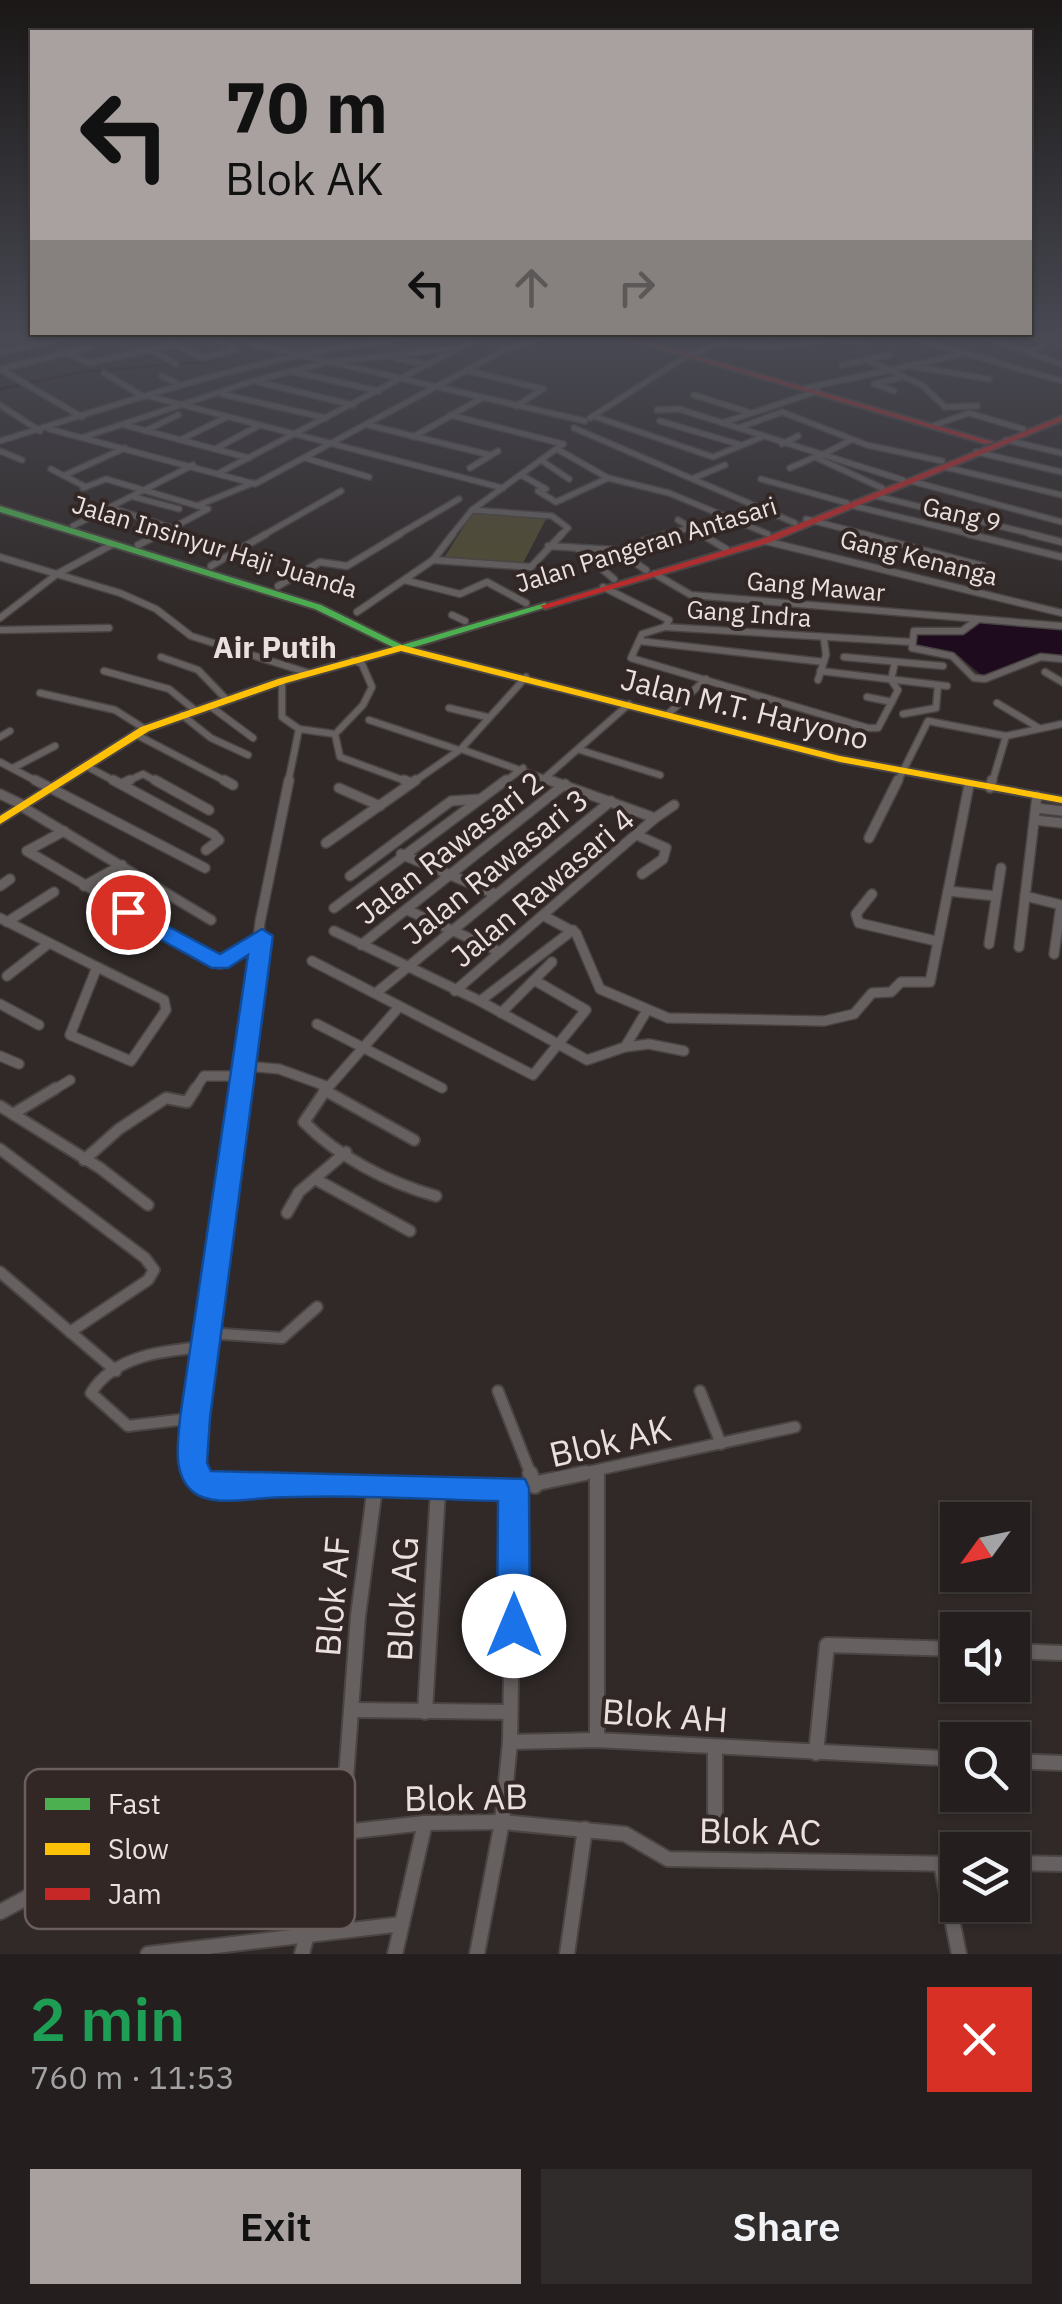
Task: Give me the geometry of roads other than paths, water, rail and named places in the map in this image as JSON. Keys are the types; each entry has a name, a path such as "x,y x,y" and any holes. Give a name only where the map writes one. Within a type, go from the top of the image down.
{"main road":[{"path":"944,429 990,442"},
{"name":"Jalan Pangeran Antasari","path":"402,646 459,618 651,572 767,537 1023,429"},
{"name":"Jalan Pangeran Antasari","path":"944,464 1032,429"},
{"name":"Jalan Insinyur Haji Juanda","path":"0,506 334,612 402,646"},
{"name":"Jalan Insinyur Haji Juanda","path":"34,517 357,612 402,646"},
{"name":"Jalan Pangeran Antasari","path":"651,572 767,537"},
{"name":"Jalan Pangeran Antasari","path":"402,646 606,582"},
{"path":"0,820 140,731 282,680 402,646"},
{"name":"Jalan M.T. Haryono","path":"402,646 902,772 990,788 1037,802 1062,800"}],"street":[{"path":"0,441 45,429"},
{"path":"53,429 253,483"},
{"path":"82,438 108,429"},
{"path":"138,429 249,458"},
{"path":"145,431 149,429"},
{"path":"180,440 201,429"},
{"path":"215,449 251,429"},
{"path":"280,429 503,488"},
{"path":"219,473 306,429"},
{"path":"199,505 253,483 360,429"},
{"path":"384,429 490,455"},
{"path":"413,437 426,429"},
{"name":"Gang Kenanga","path":"510,429 560,446 608,478 669,494 767,537 1062,613"},
{"path":"357,612 433,560 472,510 560,446 560,437 572,429"},
{"path":"577,429 805,521 983,566"},
{"path":"630,429 714,458 762,437"},
{"path":"687,429 742,446"},
{"path":"741,429 820,456 1062,522"},
{"path":"825,429 851,440 1062,494"},
{"path":"782,444 798,436"},
{"path":"820,456 851,440"},
{"path":"1006,440 1062,453"},
{"path":"65,475 125,448"},
{"path":"0,451 22,460"},
{"path":"470,468 498,451"},
{"path":"976,452 1062,472"},
{"path":"305,458 368,477"},
{"path":"790,468 819,458 879,492 1062,542"},
{"path":"541,460 569,479"},
{"path":"73,526 193,465"},
{"path":"694,478 725,466"},
{"path":"51,469 85,488 106,479 207,510 138,545"},
{"path":"522,475 546,488"},
{"path":"546,488 538,491 556,502 593,489 608,478"},
{"name":"Gang 9","path":"761,479 1062,557"},
{"path":"211,566 341,492"},
{"path":"134,497 179,509"},
{"path":"278,586 320,562 347,566 459,499"},
{"path":"112,508 172,528"},
{"path":"433,560 531,567 568,528 557,518 472,510"},
{"path":"1001,528 1022,512"},
{"path":"1025,527 1038,516"},
{"path":"678,520 726,549"},
{"path":"644,542 690,528"},
{"path":"0,618 57,574 113,544"},
{"path":"548,546 616,550 651,572"},
{"path":"576,547 606,582"},
{"path":"0,557 138,600 191,636 309,673"},
{"name":"Gang Mawar","path":"651,572 691,596 1062,626"},
{"path":"403,580 460,594 486,582 526,603"},
{"name":"Gang Indra","path":"606,582 668,620 665,627 911,642"},
{"path":"980,620 970,622 962,631 918,629 911,642 919,652 952,656 978,679 996,677 1041,657 1062,659"},
{"path":"665,627 644,632 630,656 868,728 878,728 889,712 899,688 890,680"},
{"path":"0,630 109,628"},
{"path":"821,671 824,639"},
{"path":"639,641 821,671 943,685 936,708 903,714"},
{"path":"161,657 198,670 203,680 227,700"},
{"path":"844,657 944,666"},
{"path":"338,731 364,705 372,687 362,664 353,660"},
{"path":"890,680 895,662"},
{"path":"104,671 169,689 196,711 254,738"},
{"path":"1045,672 1062,682"},
{"path":"326,844 458,749 526,677"},
{"path":"668,714 706,679"},
{"path":"282,680 282,717 300,728 336,734 340,757 411,783"},
{"path":"40,693 115,710 140,731 233,785"},
{"path":"868,697 892,702"},
{"path":"997,702 1039,728"},
{"path":"546,777 628,704"},
{"path":"449,708 487,718"},
{"path":"196,711 211,738 248,755"},
{"path":"889,712 1006,736 1062,724"},
{"path":"369,720 523,768 654,818"},
{"path":"868,838 928,721"},
{"path":"300,728 274,846 245,1071 236,1116 206,1340 195,1418 128,1426 91,1393 98,1382 158,1350 206,1340 282,1338 317,1308"},
{"path":"0,736 10,731"},
{"path":"990,788 1006,736"},
{"path":"12,768 55,746"},
{"path":"580,750 660,775"},
{"path":"0,762 205,868"},
{"path":"88,767 214,834 219,840 206,850"},
{"path":"334,908 523,768"},
{"path":"122,784 144,774 209,810"},
{"name":"Jalan Rawasari 2","path":"361,945 565,784"},
{"path":"544,916 572,930 598,986 646,1012 678,1020 824,1021 854,1014 872,993 890,992 902,982 928,983 969,784"},
{"path":"338,788 380,806"},
{"path":"0,794 211,920"},
{"path":"350,876 451,801 480,799"},
{"name":"Jalan Rawasari 3","path":"376,993 610,800"},
{"path":"1019,947 1037,802 1062,812"},
{"name":"Jalan Rawasari 4","path":"455,990 674,805"},
{"path":"1034,820 1062,823"},
{"path":"64,831 27,852 220,964 262,936"},
{"path":"638,836 666,848 664,858 642,874"},
{"path":"388,848 494,894"},
{"path":"84,886 122,865"},
{"path":"989,944 1001,868"},
{"path":"0,886 10,880"},
{"path":"948,891 996,896"},
{"path":"4,920 54,892"},
{"path":"872,894 856,914 859,922 936,941"},
{"path":"1025,896 1061,905 1054,954"},
{"path":"406,910 500,952"},
{"path":"4,920 97,966 168,1006 131,1061 70,1034 97,966"},
{"path":"480,1002 572,930"},
{"path":"334,931 480,1002 587,1060 625,1046 657,1045 684,1051"},
{"path":"7,976 48,944"},
{"path":"312,961 533,1075 586,1008 534,980"},
{"path":"501,1013 552,962"},
{"path":"0,1004 39,1024"},
{"path":"399,1007 360,1045 325,1088 304,1122 346,1152 416,1190 436,1196"},
{"path":"625,1046 646,1012"},
{"path":"317,1024 442,1088"},
{"path":"0,1056 19,1064"},
{"path":"84,1160 119,1129 166,1098 187,1102 204,1076 245,1071 279,1070 325,1088 340,1095 351,1110 414,1140"},
{"path":"13,1114 70,1080"},
{"path":"0,1106 148,1205"},
{"path":"0,1149 145,1258 154,1270 148,1280 70,1332"},
{"path":"287,1213 299,1192 346,1152"},
{"path":"315,1178 410,1231"},
{"path":"0,1272 116,1371"},
{"path":"498,1391 535,1486"},
{"path":"700,1391 721,1444"},
{"name":"Blok AK","path":"195,1418 192,1463 200,1480 210,1486 438,1490 535,1486 795,1427"},
{"path":"597,1472 597,1740"},
{"name":"Blok AF","path":"348,1769 357,1586 375,1487"},
{"path":"476,1954 502,1822 510,1742 514,1488"},
{"name":"Blok AG","path":"425,1712 438,1490"},
{"path":"816,1753 827,1645 940,1648"},
{"path":"1030,1652 1062,1653"},
{"path":"354,1710 510,1712"},
{"name":"Blok AH","path":"510,1742 597,1740 940,1758"},
{"path":"715,1748 715,1812"},
{"path":"1030,1762 1062,1763"},
{"name":"Blok AB","path":"355,1831 502,1822 585,1829"},
{"path":"394,1954 426,1824"},
{"path":"567,1954 585,1829"},
{"name":"Blok AC","path":"585,1829 625,1834 668,1859 940,1864"},
{"path":"1030,1863 1062,1864"},
{"name":"Blok AB","path":"0,1912 25,1899"},
{"path":"956,1922 960,1954"},
{"path":"148,1954 304,1946 402,1924"}],"district":[{"name":"Air Putih","path":"275,646"}]}
